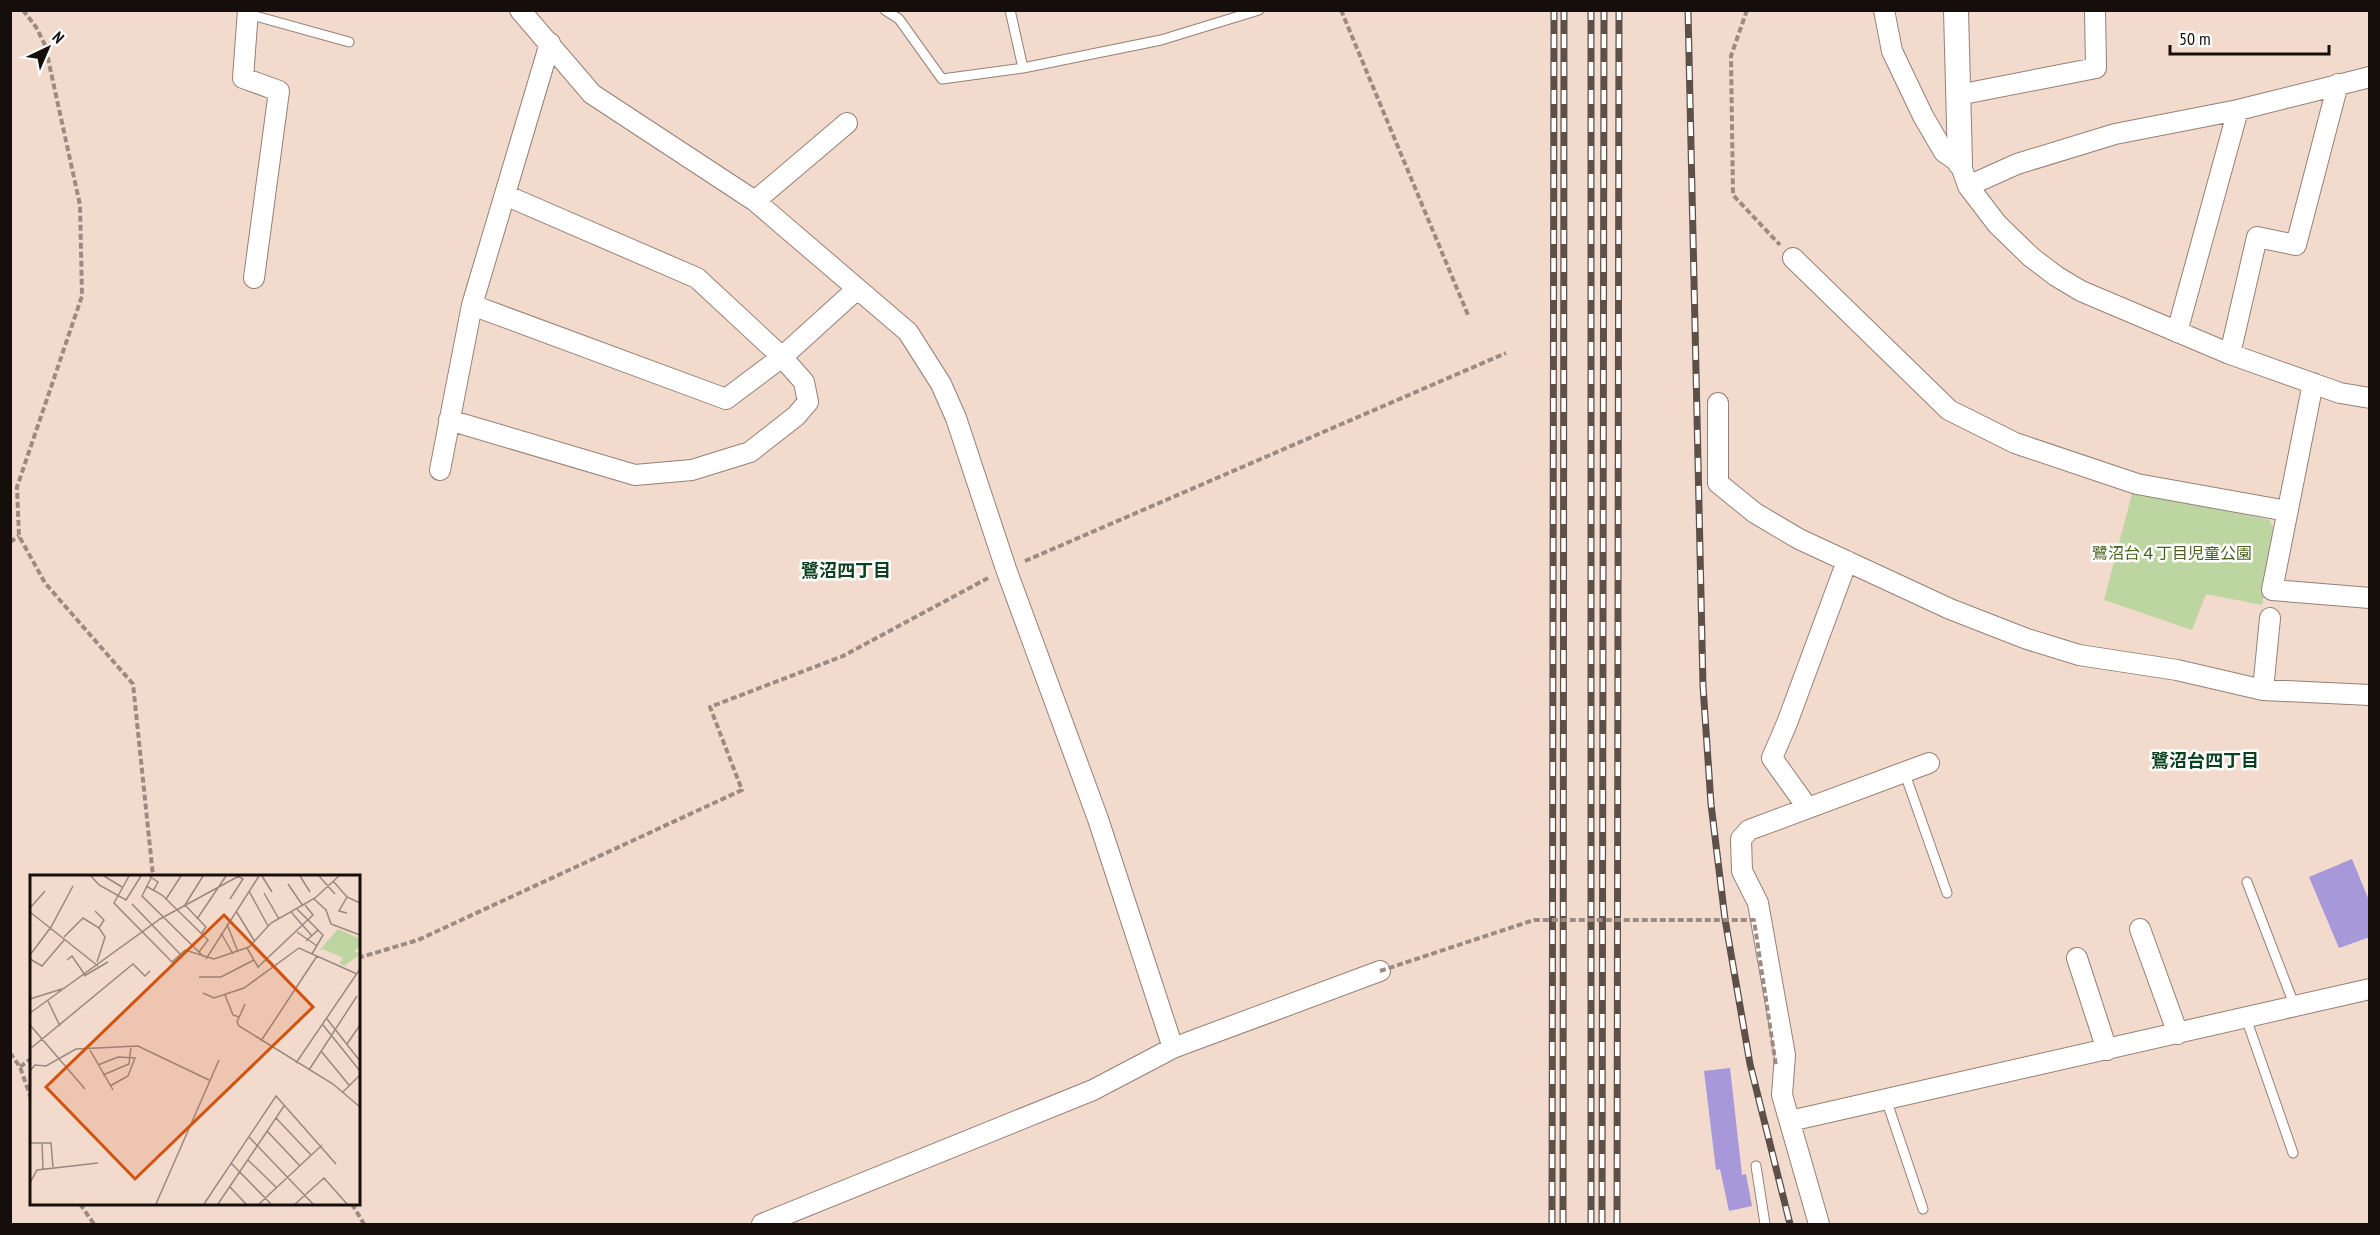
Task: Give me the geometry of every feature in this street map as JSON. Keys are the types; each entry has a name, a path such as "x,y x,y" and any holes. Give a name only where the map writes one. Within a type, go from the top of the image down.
{"street":[{"path":"520,10 592,94 755,201 908,332 941,384 956,418 1006,569 1098,819 1173,1048"},
{"path":"1884,10 1892,51 1923,116 1944,152 1964,174 1997,224 2014,242 2056,276 2081,291 2230,354 2340,393 2370,398"},
{"path":"1956,10 1958,95 1964,174"},
{"path":"1958,95 2096,68 2095,10"},
{"path":"248,12 243,78 279,91 254,278"},
{"path":"440,470 472,305 550,44"},
{"path":"1964,174 2017,164 2115,134 2238,110 2370,77"},
{"path":"2230,354 2256,237 2296,245 2338,84"},
{"path":"2178,332 2238,110"},
{"path":"755,201 848,123"},
{"path":"449,420 635,475 692,470 750,452 796,416 808,402 804,382 782,357 697,278 505,195"},
{"path":"1792,258 1949,410 2015,443 2137,484 2288,511"},
{"path":"472,305 726,399 782,357 857,289"},
{"path":"2313,383 2272,590 2370,598"},
{"path":"1718,403 1718,483 1755,513 1799,539 1950,609 2027,639 2079,655 2177,670 2263,690 2370,695"},
{"path":"1807,807 1772,758 1847,561"},
{"path":"2263,690 2270,618"},
{"path":"1819,1224 1782,1095 1785,1055 1758,903 1742,871 1741,839 1749,830 1807,807 1905,774 1929,763"},
{"path":"2140,929 2178,1034"},
{"path":"2077,958 2107,1050"},
{"path":"762,1224 1093,1090 1173,1048 1380,971"},
{"path":"1790,1121 2370,989"}],"lane":[{"path":"885,10 899,19 942,79 1023,68 1161,40 1259,10"},
{"path":"1010,10 1023,68"},
{"path":"248,12 349,42"},
{"path":"1905,774 1947,893"},
{"path":"2247,882 2295,1007"},
{"path":"2246,1018 2293,1153"},
{"path":"1886,1100 1923,1209"},
{"path":"1756,1166 1765,1224"}],"path":[{"path":"22,10 36,27 45,45 80,205 82,296 17,487 19,536 45,583 133,684 153,875"},
{"path":"1341,10 1468,315"},
{"path":"1748,10 1731,56 1733,195 1792,258"},
{"path":"360,957 418,940 742,790 710,707 843,656 1006,569 1506,353"},
{"path":"10,542 19,536"},
{"path":"1380,971 1534,920 1754,920 1776,1066"},
{"path":"10,1053 20,1067 30,1095"},
{"path":"20,1067 30,1060"},
{"path":"81,1205 94,1224"},
{"path":"353,1205 364,1224"}],"green space":[{"name":"鷺沼台４丁目児童公園","path":"2133,490 2269,520 2275,530 2262,605 2206,594 2192,630 2104,600"}],"building":[{"path":"2352,859 2370,903 2370,937 2339,948 2309,877"},
{"path":"1730,1068 1742,1175 1746,1174 1752,1206 1729,1211 1720,1169 1716,1170 1704,1071"}],"railway":[{"path":"1552,1224 1554,10"},
{"path":"1563,1224 1564,10"},
{"path":"1591,10 1591,1224"},
{"path":"1602,1224 1604,10"},
{"path":"1617,1224 1619,10"},
{"path":"1688,10 1703,686 1711,804 1725,919 1750,1064 1790,1224"}],"district":[{"name":"鷺沼四丁目","path":"846,570"},
{"name":"鷺沼台四丁目","path":"2205,760"}]}
